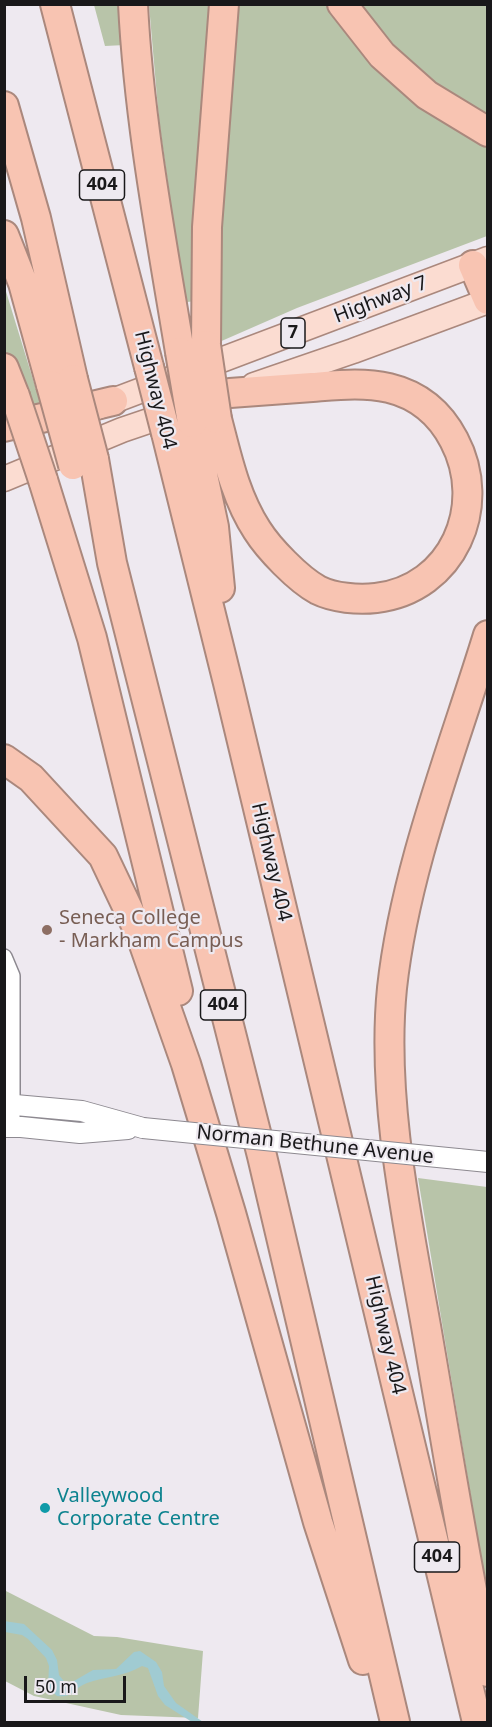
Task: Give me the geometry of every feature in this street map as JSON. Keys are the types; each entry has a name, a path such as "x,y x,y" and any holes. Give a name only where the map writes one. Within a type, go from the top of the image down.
{"highway":[{"name":"Highway 404","path":"55,4 228,683 477,1722"},
{"path":"133,4 140,94 154,196 193,348 205,421 228,683"},
{"path":"193,348 207,227 224,4"},
{"path":"342,4 382,55 428,95 488,132"},
{"path":"4,106 36,218 62,382"},
{"path":"4,235 62,382"},
{"path":"480,262 488,300"},
{"path":"4,368 43,480 92,638 231,1213"},
{"name":"404","path":"62,382 112,564 262,1156 395,1722"},
{"path":"205,421 257,531 291,570 319,590 357,600 387,596 417,585 445,562 459,537 466,510 468,488 461,453 456,443 446,424 423,402 391,388 364,384 230,393"},
{"path":"4,427 114,401"},
{"path":"488,634 427,826 401,926 392,990 390,1056 401,1173 474,1607 488,1672"},
{"path":"4,759 31,778 103,856 141,936 186,1064 231,1213 318,1522 382,1722"},
{"path":"484,1722 488,1688"}],"main road":[{"name":"Highway 7","path":"4,442 480,262"},
{"name":"Highway 7","path":"4,479 122,430 353,351 488,300"}],"street":[{"path":"4,957 12,976 8,1127"},
{"name":"Norman Bethune Avenue","path":"8,1104 82,1111 143,1128 488,1162"},
{"name":"Norman Bethune Avenue","path":"8,1127 80,1133 143,1128"}],"green space":[{"path":"94,5 123,5 125,45 105,46"},
{"path":"149,5 217,5 197,301 187,302 181,276 159,120"},
{"path":"236,5 334,5 487,141 487,236 297,308 217,343 216,269"},
{"path":"359,5 487,5 487,118 413,70 379,32"},
{"path":"4,285 43,412 29,418 5,349"},
{"path":"418,1178 487,1187 487,1594"},
{"path":"4,1590 94,1636 117,1637 203,1651 198,1718 121,1715 34,1696 5,1681"}],"water":[{"path":"4,1621 24,1624 52,1650 57,1660 59,1675 67,1685 93,1670 116,1669 134,1652 140,1651 156,1662 162,1672 164,1686 176,1703 203,1722 192,1722 165,1705 158,1696 148,1668 142,1666 82,1685 67,1696 57,1696 48,1688 49,1666 46,1658 22,1635 5,1632"}],"place":[{"name":"Seneca College - Markham Campus","path":"47,930"},
{"name":"Valleywood Corporate Centre","path":"45,1508"}]}
